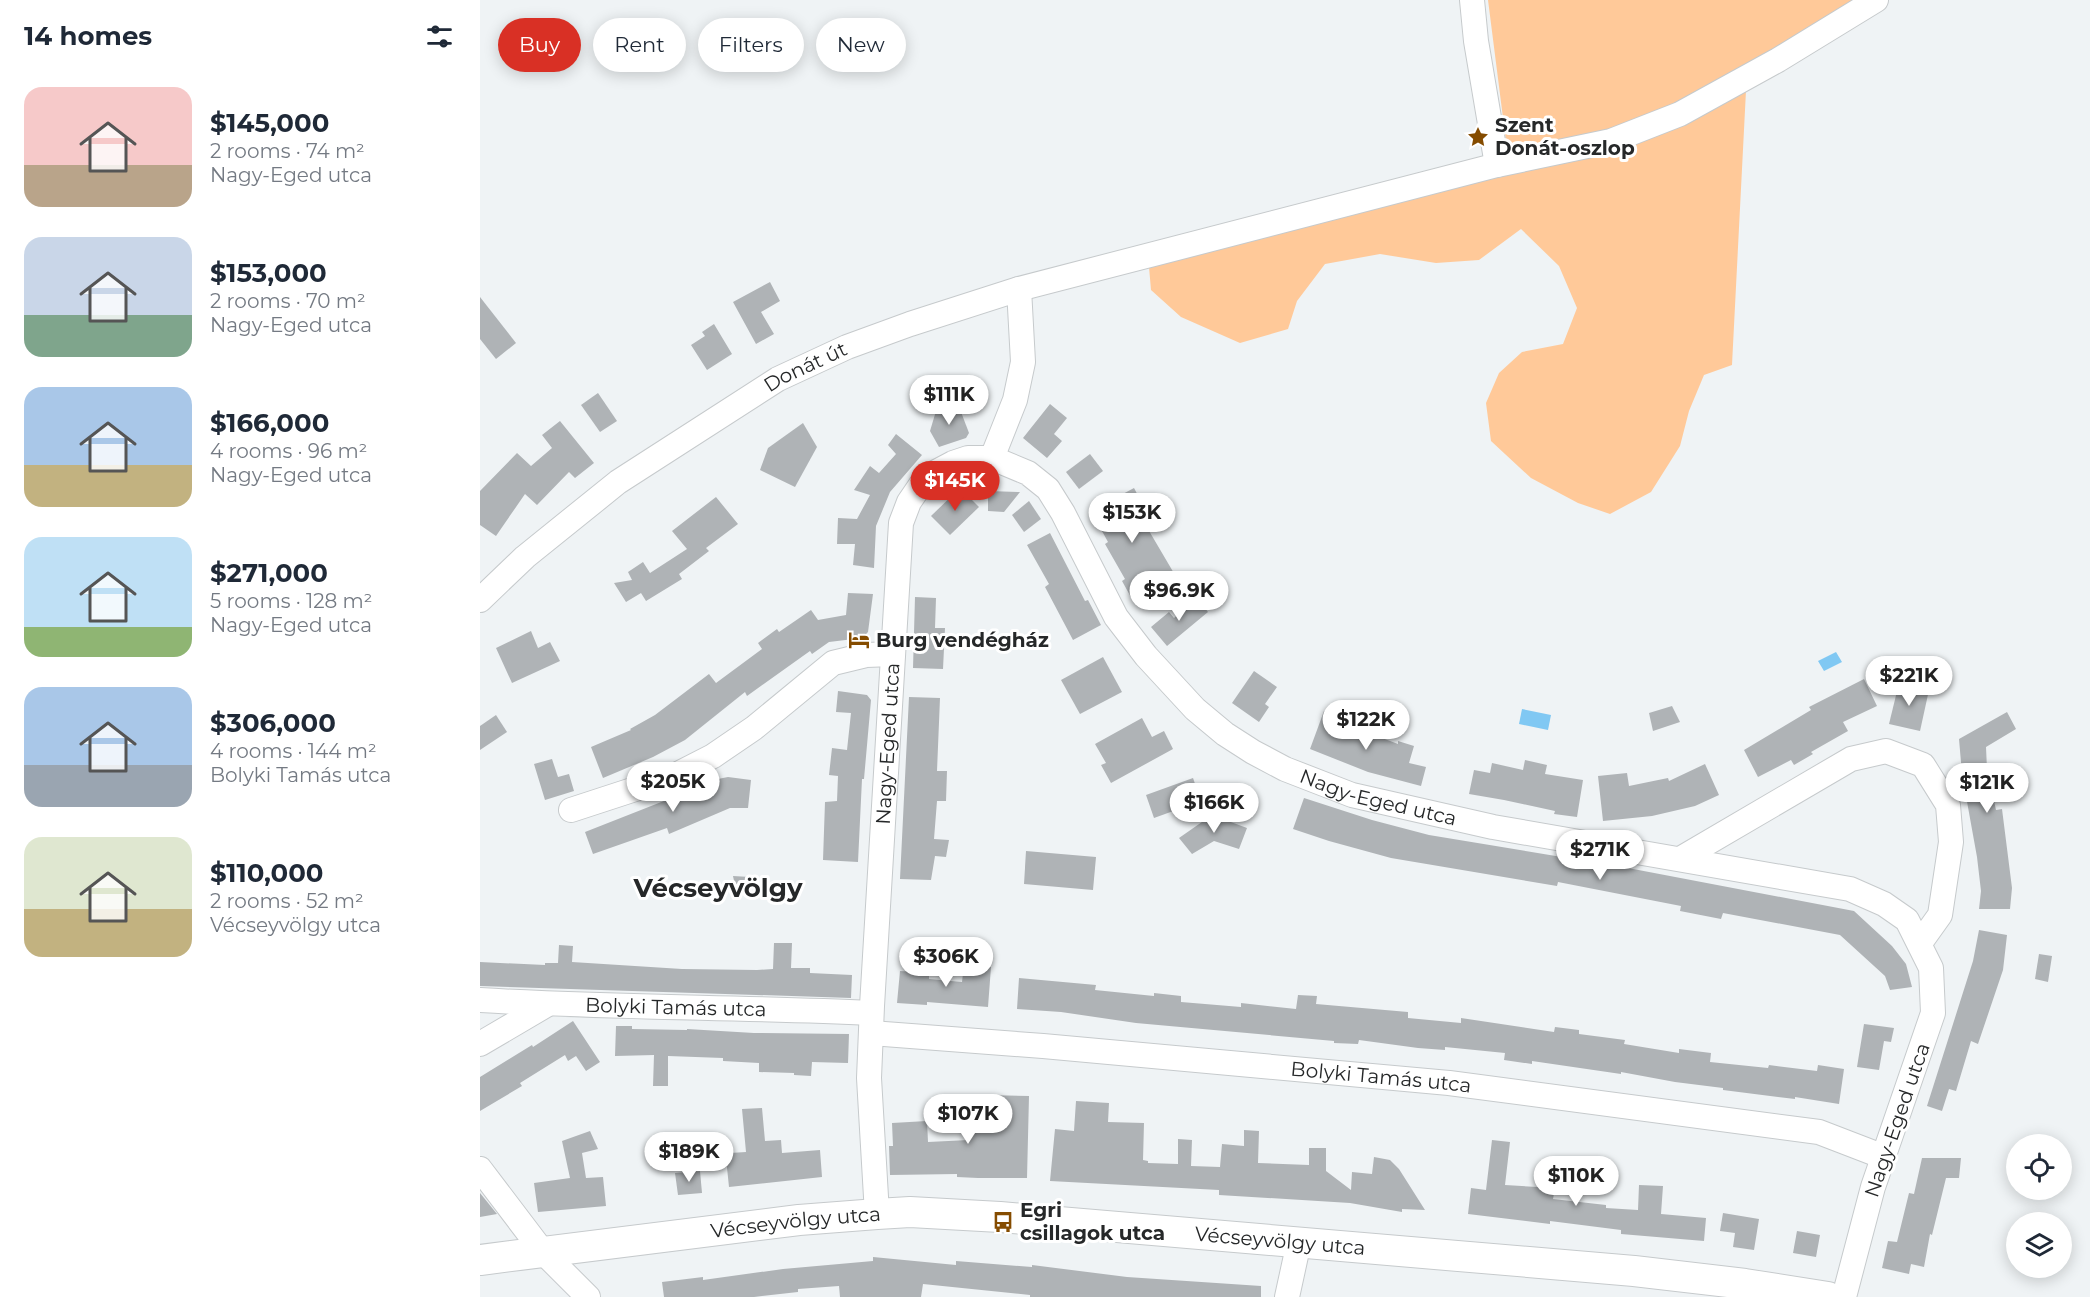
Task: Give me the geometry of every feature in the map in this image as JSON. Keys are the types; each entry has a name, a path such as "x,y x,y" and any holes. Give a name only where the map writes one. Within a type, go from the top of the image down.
{"main road":[{"name":"Vécseyvölgy utca","path":"480,1260 799,1220 910,1212 1000,1217 1634,1270 1828,1297"}],"street":[{"path":"1472,0 1476,41 1497,165"},
{"name":"Donát út","path":"480,600 525,557 618,482 778,379 847,347 1019,289 1497,165 1611,141 1680,114 1778,60 1876,0"},
{"path":"992,458 1015,400 1023,362 1019,289"},
{"name":"Nagy-Eged utca","path":"877,1214 870,1107 871,1023 901,523 909,501 922,483 953,463 968,458 992,458 1028,473 1048,489 1063,513 1116,616 1128,634 1195,709 1225,734 1285,769 1352,795 1493,827 1850,889 1884,904 1907,920 1931,968 1933,1013 1873,1186 1844,1297"},
{"path":"571,810 672,777 713,756 754,728 833,663 866,655 892,654"},
{"path":"1680,859 1851,759 1886,751 1923,765 1948,805 1951,842 1940,915 1920,943"},
{"name":"Bolyki Tamás utca","path":"480,1000 548,1004 738,1007 1043,1046 1449,1083 1819,1132 1884,1157"},
{"path":"480,1044 548,1004"},
{"path":"480,1170 543,1252 588,1297"},
{"path":"1287,1297 1299,1242"}],"shaded area":[{"path":"1488,0 1865,0 1747,71 1732,365 1704,375 1689,411 1680,446 1651,492 1610,514 1578,503 1531,478 1491,441 1486,403 1499,373 1522,352 1563,344 1577,308 1559,266 1521,229 1479,260 1436,263 1380,254 1325,264 1297,301 1288,329 1240,343 1181,317 1151,290 1149,267 1509,165"}],"water":[{"path":"1836,652 1842,662 1824,671 1818,661"},
{"path":"1522,709 1551,715 1548,730 1519,724"}],"building":[{"path":"770,282 780,301 761,312 774,334 756,344 733,302"},
{"path":"480,297 516,343 496,359 480,339"},
{"path":"714,324 732,354 707,370 691,345 705,336 702,332"},
{"path":"598,393 617,421 600,432 581,405"},
{"path":"958,404 969,433 966,438 939,447 930,431 936,411"},
{"path":"1050,404 1067,418 1054,434 1062,441 1047,458 1023,438"},
{"path":"560,421 594,463 575,478 569,472 537,505 525,494 496,536 480,525 480,491 517,453 531,466 552,448 542,435"},
{"path":"803,423 817,447 795,487 760,470 768,448"},
{"path":"896,434 922,455 890,492 876,526 874,568 853,565 855,544 837,544 838,518 857,519 870,495 854,490 870,466 879,473 896,454 888,445"},
{"path":"1090,454 1103,471 1079,489 1066,472"},
{"path":"960,488 979,507 950,535 931,516"},
{"path":"1134,488 1142,503 1135,507 1175,575 1132,599 1122,581 1125,579 1105,544 1108,542 1091,511"},
{"path":"988,491 1020,492 1004,512 988,511"},
{"path":"716,497 738,524 706,548 709,551 679,574 682,579 646,601 641,593 626,602 614,583 632,580 628,572 643,562 650,573 687,549 672,531"},
{"path":"1029,501 1041,519 1024,532 1012,515"},
{"path":"1050,533 1085,601 1088,600 1101,625 1073,640 1045,587 1049,584 1027,545"},
{"path":"848,593 873,594 868,632 862,638 829,642 812,654 810,651 747,696 745,692 685,740 653,757 603,778 591,747 631,730 655,715 709,674 716,683 762,649 758,643 777,629 779,632 811,610 818,620 846,615"},
{"path":"915,597 936,598 935,628 945,628 943,669 913,668"},
{"path":"1197,598 1208,612 1167,646 1151,627 1169,612 1174,618"},
{"path":"531,631 538,648 550,642 560,661 512,683 496,648"},
{"path":"1103,657 1122,692 1080,714 1061,680"},
{"path":"1254,671 1277,687 1265,704 1269,707 1259,722 1232,703"},
{"path":"1864,679 1877,706 1843,722 1848,731 1811,752 1813,754 1794,765 1791,760 1758,777 1744,750 1811,710 1809,707"},
{"path":"1899,683 1929,690 1920,731 1889,724"},
{"path":"838,691 867,695 871,700 864,779 862,779 858,862 823,860 825,802 837,801 838,776 829,775 832,748 847,750 851,713 836,712"},
{"path":"909,697 940,698 937,771 947,771 946,801 937,801 934,839 949,840 946,857 935,856 931,880 900,879"},
{"path":"1672,706 1680,722 1653,731 1649,713"},
{"path":"1324,711 1346,719 1345,724 1398,744 1398,741 1414,746 1409,763 1426,767 1421,786 1368,772 1310,749"},
{"path":"2007,712 2016,729 1986,747 1987,769 1996,810 2002,809 2012,888 2010,909 1979,909 1981,891 1977,857 1962,774 1959,739"},
{"path":"496,715 507,732 480,750 480,726"},
{"path":"1142,718 1152,737 1164,731 1173,749 1111,783 1101,765 1106,763 1095,744"},
{"path":"552,759 558,777 569,774 574,791 545,800 534,764"},
{"path":"1525,760 1547,765 1545,774 1583,780 1577,817 1554,814 1555,811 1469,794 1474,770 1490,773 1492,763 1523,770"},
{"path":"1705,764 1719,795 1695,806 1652,816 1603,821 1598,776 1627,773 1629,786 1668,778 1669,781"},
{"path":"728,777 751,780 748,808 730,808 669,834 667,828 593,854 585,832 674,797 703,782"},
{"path":"1193,778 1201,801 1154,818 1146,795"},
{"path":"1304,798 1429,835 1628,868 1854,911 1892,946 1906,964 1912,987 1890,990 1885,976 1840,935 1723,913 1721,919 1680,911 1681,906 1558,882 1557,886 1391,858 1329,841 1293,829"},
{"path":"1212,815 1247,828 1239,849 1214,841 1192,854 1179,838"},
{"path":"1026,851 1096,857 1093,890 1024,884"},
{"path":"733,876 750,877 749,891 736,890"},
{"path":"1979,930 2007,935 2003,970 1978,1044 1971,1041 1956,1091 1949,1089 1942,1111 1927,1106 1973,961"},
{"path":"774,943 792,943 791,968 810,968 810,973 852,975 851,998 480,986 480,962 545,965 545,963 558,963 559,945 573,946 572,962 682,969 757,970 773,969"},
{"path":"2039,954 2052,956 2048,982 2035,979"},
{"path":"964,965 991,967 988,1007 927,1002 927,1005 897,1003 900,971 929,973 929,979 962,982"},
{"path":"1019,978 1096,985 1095,990 1154,996 1154,993 1181,996 1181,1002 1241,1007 1241,1003 1296,1009 1298,995 1317,996 1316,1004 1408,1012 1408,1018 1461,1023 1461,1018 1554,1032 1555,1027 1579,1030 1579,1034 1625,1040 1624,1044 1679,1053 1679,1049 1711,1053 1710,1062 1768,1068 1769,1065 1817,1071 1818,1065 1844,1069 1839,1104 1723,1090 1723,1088 1621,1072 1621,1074 1532,1061 1532,1064 1504,1060 1505,1053 1445,1047 1445,1050 1418,1048 1359,1040 1358,1044 1334,1043 1334,1041 1136,1023 1061,1012 1017,1009"},
{"path":"573,1021 600,1062 586,1071 576,1056 568,1061 565,1055 520,1083 522,1086 480,1111 480,1077"},
{"path":"1864,1024 1894,1028 1891,1042 1884,1041 1879,1070 1857,1067"},
{"path":"616,1026 632,1026 632,1029 849,1034 848,1063 812,1062 811,1076 759,1072 759,1063 723,1061 723,1058 668,1056 668,1086 653,1086 654,1055 615,1056"},
{"path":"985,1095 1029,1096 1027,1178 957,1177 957,1174 890,1175 889,1146 893,1146 892,1123 927,1121 928,1142 969,1140 969,1130 984,1129"},
{"path":"1076,1101 1109,1103 1108,1122 1144,1123 1143,1160 1148,1163 1178,1164 1178,1139 1192,1140 1191,1166 1220,1167 1222,1144 1244,1146 1244,1130 1259,1131 1258,1163 1309,1165 1309,1148 1326,1148 1326,1171 1351,1190 1352,1172 1372,1174 1374,1157 1390,1160 1399,1169 1425,1210 1402,1209 1402,1212 1350,1203 1219,1195 1219,1190 1050,1181 1055,1129 1074,1131"},
{"path":"762,1108 765,1141 781,1140 782,1153 820,1150 822,1177 729,1187 726,1158 731,1157 730,1153 746,1152 742,1109"},
{"path":"590,1131 598,1149 582,1153 586,1178 603,1177 606,1206 538,1212 534,1183 570,1178 562,1141"},
{"path":"1492,1140 1510,1142 1505,1185 1555,1188 1553,1199 1606,1205 1606,1208 1638,1210 1639,1185 1663,1186 1661,1214 1706,1218 1704,1241 1621,1234 1621,1230 1468,1214 1471,1188 1486,1190"},
{"path":"1922,1158 1961,1158 1959,1178 1946,1178 1932,1235 1930,1234 1924,1267 1911,1264 1909,1274 1882,1268 1888,1241 1897,1242 1909,1193 1914,1194"},
{"path":"700,1171 702,1193 678,1195 675,1173"},
{"path":"480,1193 497,1214 480,1217"},
{"path":"1723,1213 1759,1219 1754,1250 1733,1247 1735,1233 1720,1231"},
{"path":"1797,1231 1820,1235 1816,1257 1793,1253"},
{"path":"873,1257 956,1265 956,1261 1032,1267 1032,1265 1127,1277 1261,1286 1261,1297 1030,1297 1030,1295 923,1284 921,1297 840,1297 839,1286 798,1289 798,1292 754,1297 664,1297 662,1282 703,1277 703,1280 783,1269 873,1261"}],"place":[{"name":"Szent Donát-oszlop","path":"1478,137"},
{"name":"Burg vendégház","path":"859,640"},
{"name":"Egri csillagok utca","path":"1003,1222"}],"district":[{"name":"Vécseyvölgy","path":"718,888"}]}
